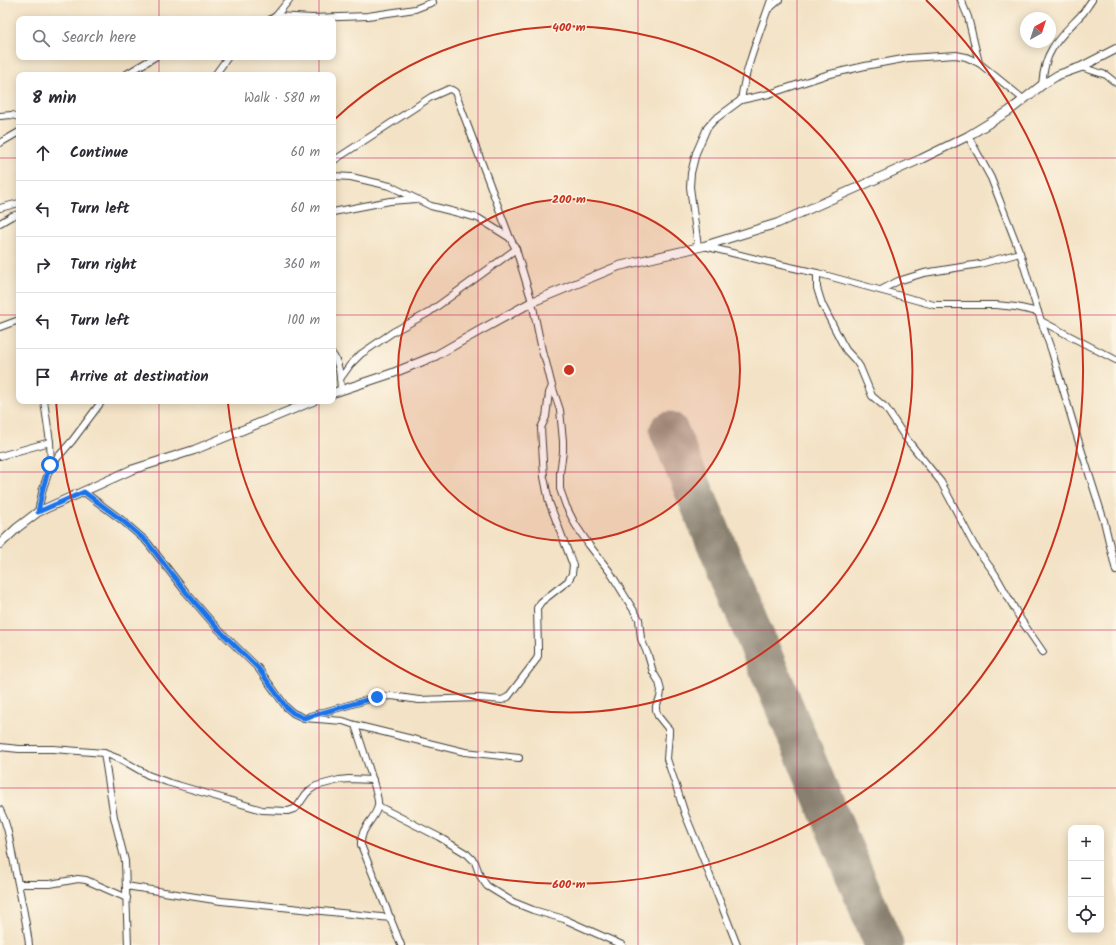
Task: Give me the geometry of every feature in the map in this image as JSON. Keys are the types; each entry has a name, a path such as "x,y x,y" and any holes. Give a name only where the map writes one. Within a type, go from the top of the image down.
{"street":[{"path":"275,16 289,0"},
{"path":"741,100 744,83 771,0"},
{"path":"768,9 779,0"},
{"path":"962,0 968,16 979,63"},
{"path":"1042,85 1046,63 1051,50 1064,32 1084,12 1092,0"},
{"path":"336,17 368,16 415,9 434,2"},
{"path":"337,391 393,373 435,356 532,302 619,266 701,246 778,223 921,159 968,136 1009,111 1042,85 1058,75 1081,67 1116,49"},
{"path":"701,246 690,187 691,173 696,153 707,128 714,120 741,100 769,94 826,75 908,58 956,55 966,57 979,63 1023,99"},
{"path":"130,72 150,60"},
{"path":"217,72 226,60"},
{"path":"1081,67 1106,75 1116,83"},
{"path":"336,159 431,97 447,90 452,90 455,92 510,238 516,249 532,302 541,344 560,410 563,441 560,489 575,524 589,546 610,572 639,619 641,639 653,672 659,682 661,691 656,710 658,716 669,729 667,759 685,814 737,945"},
{"path":"0,116 16,116"},
{"path":"0,143 16,134"},
{"path":"968,136 990,178 1020,254 1104,522 1116,571"},
{"path":"336,176 351,177 390,186 431,206 478,218 510,238"},
{"path":"336,211 390,201 417,199"},
{"path":"0,208 16,204"},
{"path":"0,223 16,215"},
{"path":"701,246 817,273 934,305 996,305 1016,307 1038,312"},
{"path":"337,391 340,379 350,365 361,354 393,332 428,313 516,249"},
{"path":"881,290 898,281 924,273 980,264 1020,254"},
{"path":"817,273 817,288 822,304 842,343 860,367 872,396 886,408 905,437 941,482 974,545 995,574 1021,620 1043,652"},
{"path":"0,327 16,321"},
{"path":"1041,321 1116,360"},
{"path":"336,360 340,379"},
{"path":"304,718 377,697 392,696 420,700 479,698 502,700 508,697 536,660 538,648 538,605 568,581 572,574 573,565 549,502 544,477 542,428 546,417 549,393 552,386"},
{"path":"38,512 50,465 50,442 44,404"},
{"path":"50,465 72,441 100,404"},
{"path":"0,544 17,528 38,512 131,470 194,450 306,404"},
{"path":"0,456 50,442"},
{"path":"84,492 123,521 147,542 185,591 217,628 258,668 286,707 293,713 304,718 343,721 465,752 519,758"},
{"path":"355,725 373,780 378,806 365,828 361,845 401,945"},
{"path":"0,747 104,753 122,760 148,775 167,782 262,810 288,811 294,809 306,794 316,786 339,780 373,780"},
{"path":"104,753 114,817 125,861 128,945"},
{"path":"378,806 439,836 466,854 475,862 480,876 487,886 513,902 533,910 564,919 622,945"},
{"path":"0,810 4,817 9,834 29,945"},
{"path":"19,884 50,884 78,878 127,898"},
{"path":"126,886 221,901 391,918"}],"runway":[{"path":"669,431 884,945"}],"route":[{"path":"50,465 38,512 84,492 123,521 147,542 185,591 217,628 258,668 274,692 293,713 304,718 377,697"}]}
